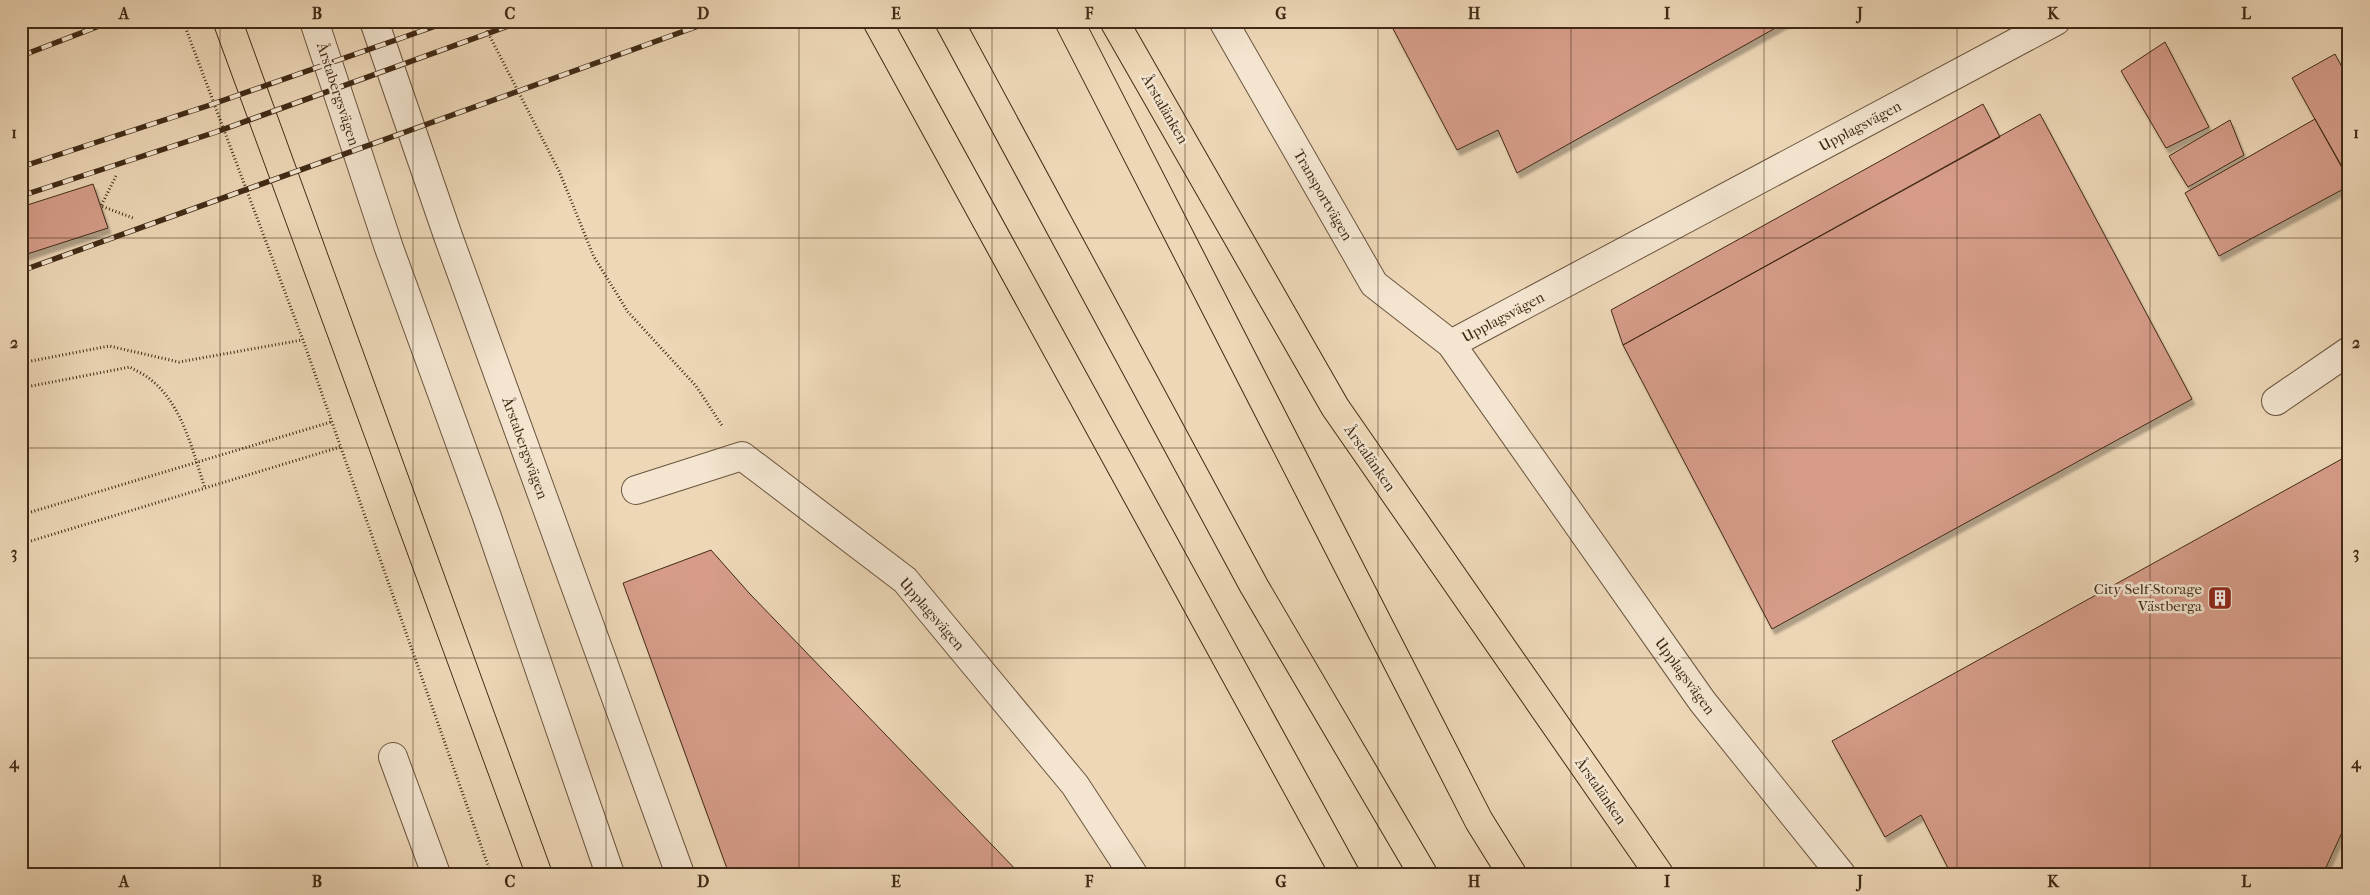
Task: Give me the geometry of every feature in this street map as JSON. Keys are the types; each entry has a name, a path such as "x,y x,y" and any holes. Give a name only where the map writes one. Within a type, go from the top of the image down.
{"highway":[{"path":"877,21 1345,874"},
{"path":"948,21 1254,586 1423,874"},
{"path":"1069,21 1479,821 1512,874"},
{"name":"Årstalänken","path":"1114,21 1335,407 1659,874"}],"street":[{"name":"Årstabergsvägen","path":"314,21 389,248 487,517 610,874"},
{"name":"Årstabergsvägen","path":"374,21 448,236 680,874"},
{"name":"Transportvägen","path":"1223,21 1374,284 1451,344"},
{"name":"Upplagsvägen","path":"1842,874 1702,701 1451,344 2056,21"},
{"path":"2276,401 2349,351"},
{"path":"636,490 742,456"},
{"name":"Upplagsvägen","path":"742,456 905,580 1075,785 1133,874"},
{"path":"393,757 436,874"}],"path":[{"path":"183,21 303,340 491,874"},
{"path":"482,21 559,171 594,257 628,312 696,386 742,456"},
{"path":"116,176 100,206 133,218"},
{"path":"21,363 109,346 179,362 303,340"},
{"path":"21,388 130,367 150,379 172,402 206,488"},
{"path":"21,515 331,422"},
{"path":"21,544 340,447"}],"building":[{"path":"1389,21 1788,21 1517,173 1498,130 1457,150"},
{"path":"2165,42 2209,127 2166,148 2121,71"},
{"path":"2335,54 2349,80 2349,171 2345,173 2292,78"},
{"path":"1983,104 2000,137 1623,345 1611,310"},
{"path":"2040,114 2192,399 1772,629 1623,345"},
{"path":"2315,119 2349,179 2349,186 2219,256 2185,193"},
{"path":"2230,120 2244,155 2188,187 2169,156"},
{"path":"93,184 108,228 21,256 21,207"},
{"name":"City Self-Storage Västberga","path":"2349,455 2349,817 2323,874 1951,874 1921,815 1885,837 1832,741"},
{"path":"711,550 749,593 1020,874 729,874 623,583"}],"tram line":[{"path":"212,21 525,874"},
{"path":"243,21 553,874"}],"railway":[{"path":"21,56 112,21"},
{"path":"21,167 207,106 450,21"},
{"path":"21,196 216,132 522,21"},
{"path":"21,271 712,21"}],"place":[{"name":"City Self-Storage Västberga","path":"2220,598"}]}
